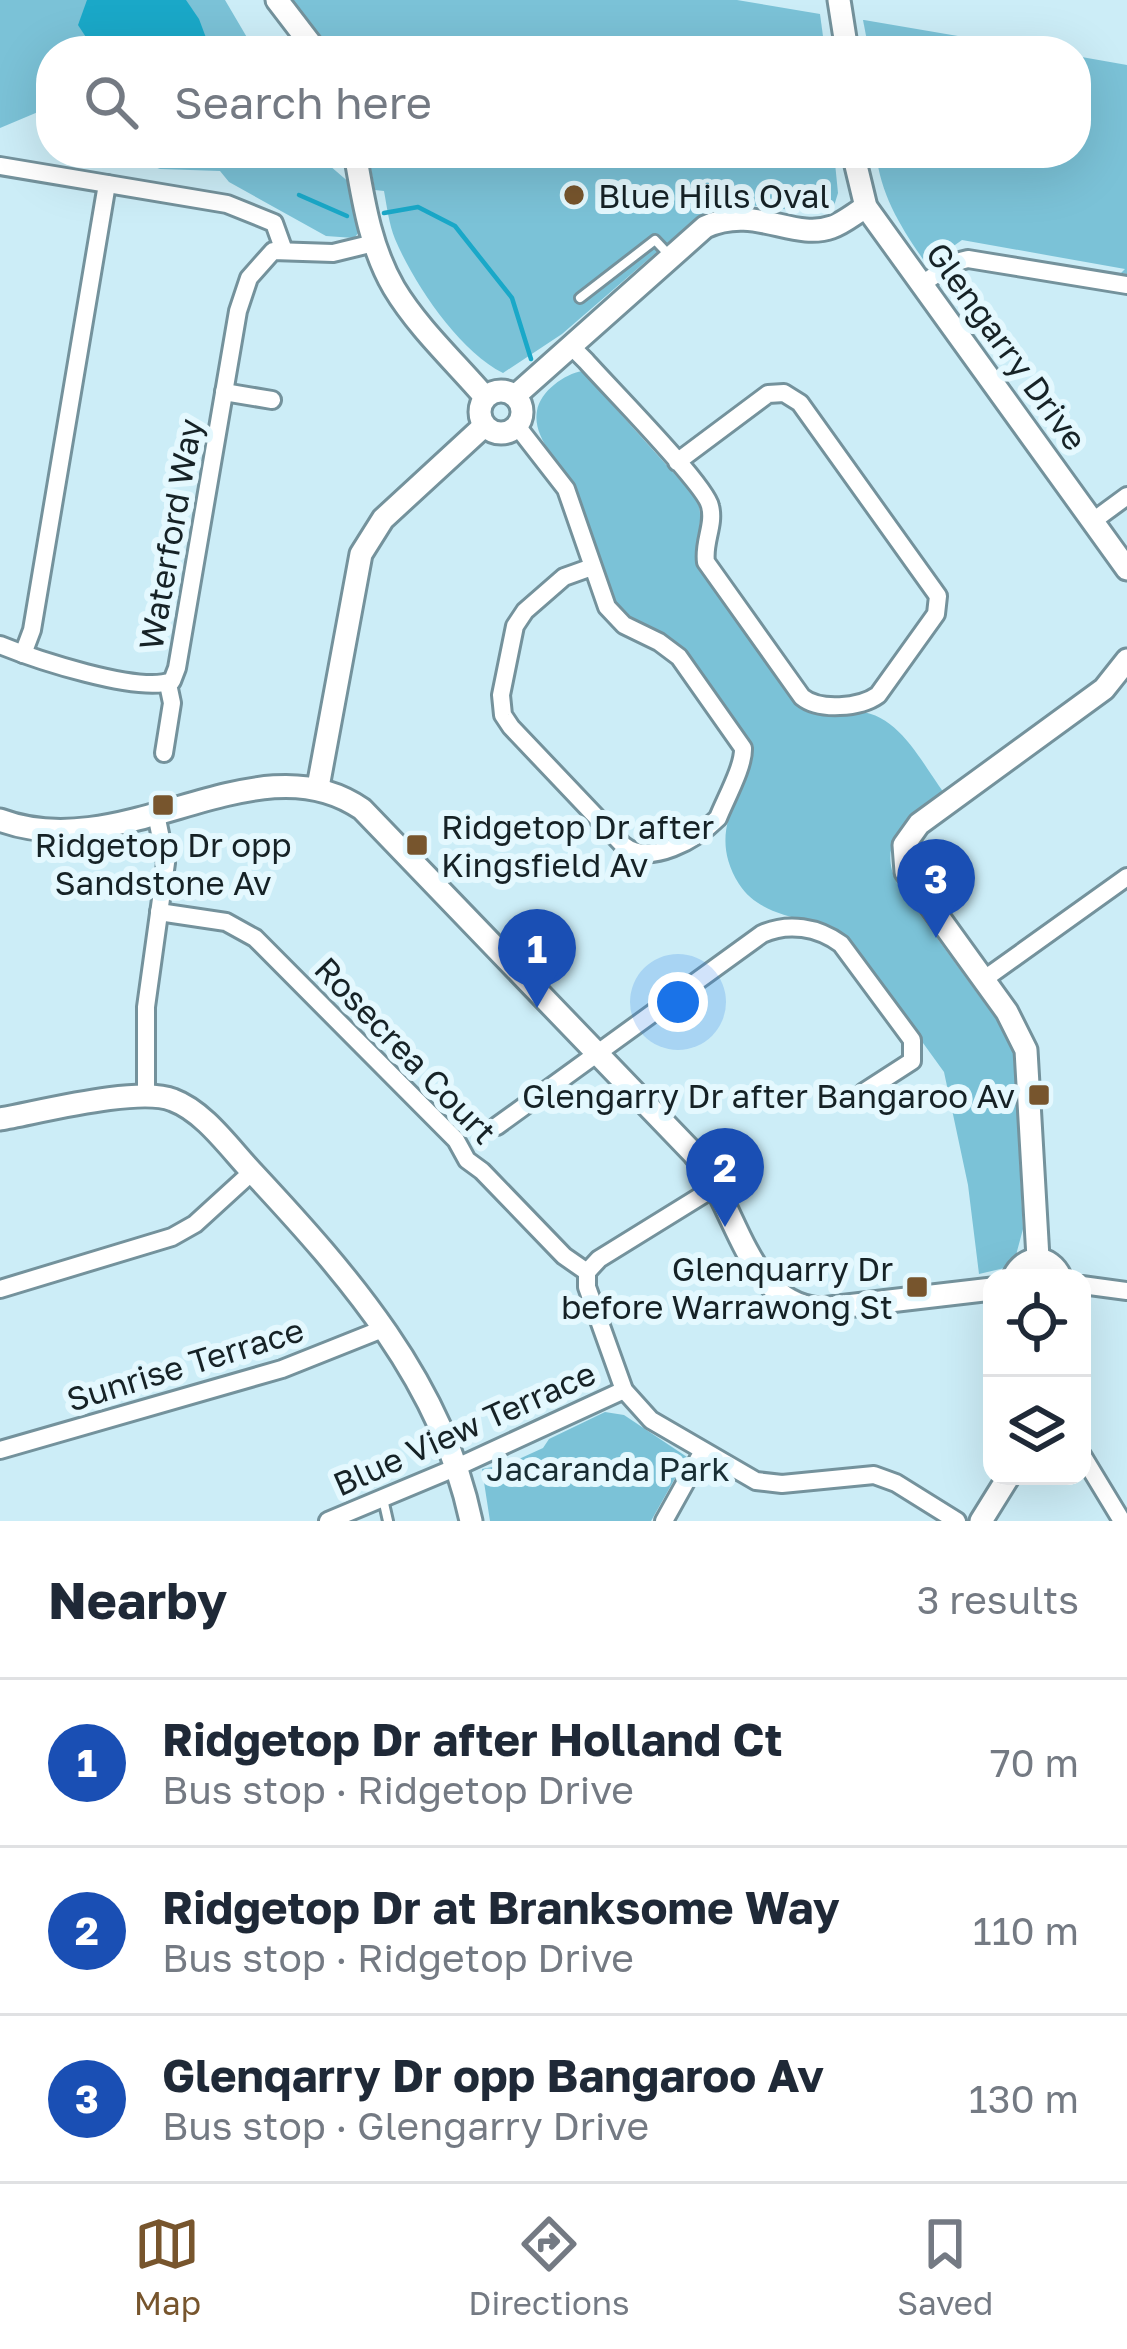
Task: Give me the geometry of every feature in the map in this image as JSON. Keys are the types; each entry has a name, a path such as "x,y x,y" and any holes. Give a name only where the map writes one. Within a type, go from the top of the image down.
{"street":[{"path":"278,0 305,36"},
{"path":"839,0 845,36"},
{"path":"0,166 226,204 274,223 283,248 333,253 374,243"},
{"path":"358,168 374,243 412,314 485,397"},
{"name":"Glengarry Drive","path":"857,168 866,207 1127,569"},
{"path":"23,655 32,630 107,184"},
{"path":"515,396 705,227 743,217 831,228 866,207"},
{"name":"Waterford Way","path":"164,753 172,704 168,684 177,668 243,294 262,260 283,248"},
{"path":"921,285 952,262 968,259 1127,284"},
{"path":"572,347 677,462 703,490 710,504 704,550 709,568 802,697 815,706 826,706 866,702 878,695 936,614 938,596 800,403 784,393 768,394 677,462"},
{"path":"484,427 479,408 485,397 497,391 515,396 522,408 517,427"},
{"name":"Waterford Way","path":"224,392 272,400"},
{"path":"484,427 504,433 517,427"},
{"path":"318,788 361,554 382,519 484,427"},
{"path":"517,427 560,478 610,611 629,629 679,657 743,752 741,768 718,818 654,854 637,854 623,845 511,727 502,710 517,621 563,577 592,567"},
{"path":"1093,521 1127,496"},
{"name":"Waterford Way","path":"0,645 65,669 168,684"},
{"path":"1038,1258 1026,1050 1014,1023 908,877 902,856 906,839 919,824 1104,688 1127,660"},
{"path":"0,820 40,832 74,833 266,787 318,788 362,809 694,1154 717,1186 762,1279 778,1295 797,1306 827,1309 983,1289"},
{"path":"146,1095 146,1006 166,863 156,814"},
{"path":"983,980 1125,882"},
{"name":"Rosecrea Court","path":"159,912 226,922 255,938 456,1140 467,1160 587,1273"},
{"path":"497,1126 777,927 795,926 841,944 913,1044 909,1064 864,1092"},
{"path":"0,1119 146,1095 188,1108 302,1225 385,1328 421,1387 458,1468 471,1521"},
{"path":"0,1289 172,1237 195,1224 252,1172"},
{"path":"717,1186 599,1259 587,1273 587,1287 624,1390 646,1416 764,1483 866,1474 881,1477 956,1521"},
{"path":"1019,1269 1024,1262 1038,1258 1056,1269"},
{"path":"1091,1287 1127,1292"},
{"name":"Sunrise Terrace","path":"0,1450 282,1369 385,1328"},
{"name":"Blue View Terrace","path":"328,1521 458,1468 624,1390"},
{"path":"664,1521 703,1451"},
{"path":"1091,1467 1122,1521"},
{"path":"980,1521 1003,1485"}],"lane":[{"path":"580,298 655,240 671,257"},
{"path":"383,1498 388,1521"}],"green space":[{"path":"0,0 225,0 246,36 36,36 36,113 0,128"},
{"path":"293,0 737,0 820,14 823,36 319,36"},
{"path":"863,20 958,36 866,36"},
{"path":"1091,59 1127,65 1127,274 1121,273 1125,269 962,240 927,265 901,225 879,169 1091,168"},
{"path":"332,168 351,184 360,231 354,238 326,236 229,182 220,171 160,169"},
{"path":"371,168 836,168 838,193 834,206 818,213 731,203 695,219 562,334 503,373 470,349 440,315 403,257 384,191 375,190"},
{"path":"582,371 697,499 698,567 798,706 812,713 853,711 883,719 907,740 944,793 900,830 891,867 897,883 1004,1030 1014,1053 1023,1229 1013,1266 983,1269 979,1274 968,1185 944,1072 850,942 822,926 763,906 739,884 725,839 748,768 746,738 684,652 627,617 615,604 571,484 539,431 537,411 543,397 568,376"},
{"name":"Jacaranda Park","path":"605,1412 624,1415 687,1457 651,1521 490,1521 482,1469 508,1464 543,1448 549,1439"}],"shaded area":[{"path":"87,0 186,0 205,36 85,36 78,25"}],"waterway":[{"path":"299,195 347,216"},
{"path":"384,213 418,207 455,226 512,298 531,359"}],"place":[{"name":"Blue Hills Oval","path":"574,195"},
{"name":"Ridgetop Dr opp Sandstone Av","path":"163,805"},
{"name":"Ridgetop Dr after Kingsfield Av","path":"417,845"},
{"name":"Glenqarry Dr opp Bangaroo Av","path":"936,938"},
{"name":"Ridgetop Dr after Holland Ct","path":"537,1008"},
{"name":"Glengarry Dr after Bangaroo Av","path":"1039,1095"},
{"name":"Ridgetop Dr at Branksome Way","path":"725,1227"},
{"name":"Glenquarry Dr before Warrawong St","path":"917,1287"}]}
